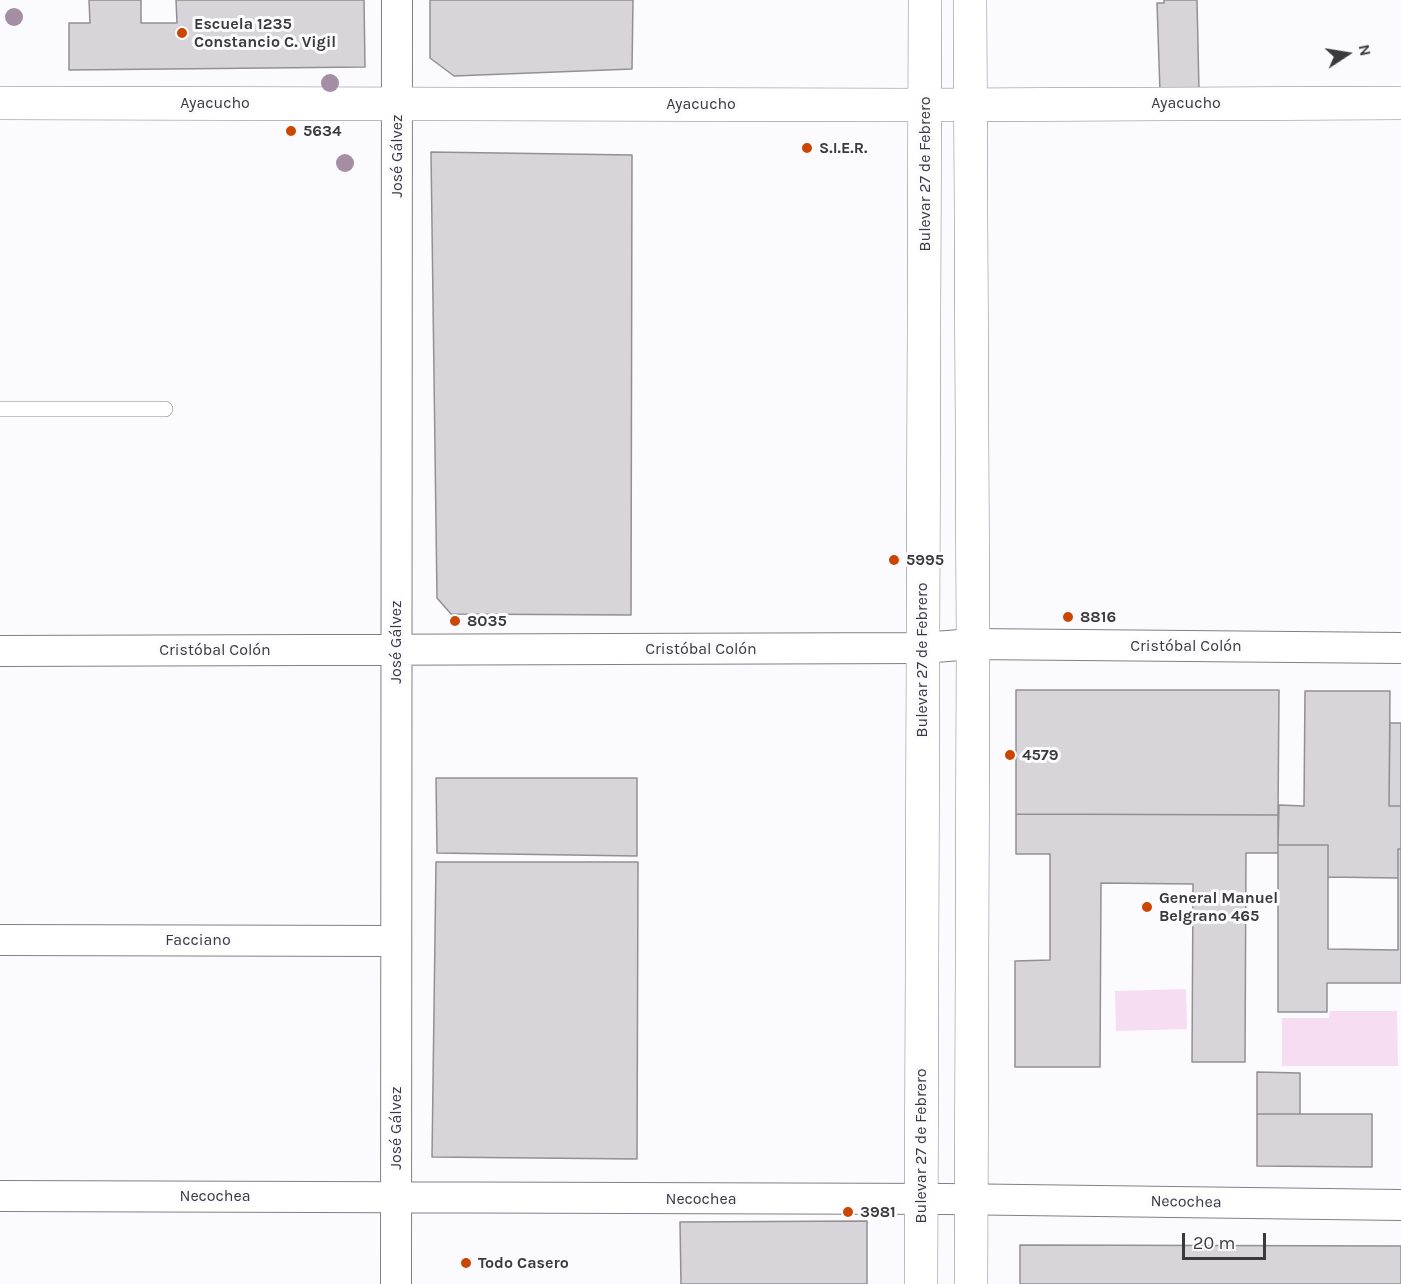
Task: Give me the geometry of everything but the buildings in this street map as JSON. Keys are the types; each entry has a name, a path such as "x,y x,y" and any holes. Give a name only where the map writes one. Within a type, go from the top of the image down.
{"main road":[{"name":"Bulevar 27 de Febrero","path":"921,1284 925,0"},
{"path":"970,0 973,644 972,1284"},
{"name":"Ayacucho","path":"0,103 926,105 1401,103"}],"street":[{"name":"José Gálvez","path":"396,1284 397,0"},
{"name":"Cristóbal Colón","path":"0,651 922,648 973,644 1401,648"},
{"name":"Facciano","path":"0,940 396,940"},
{"name":"Necochea","path":"0,1196 920,1198 1401,1205"}],"lane":[{"path":"0,409 165,409"}],"shaded area":[{"path":"1186,989 1187,1029 1116,1031 1115,991"},
{"path":"1330,1011 1397,1011 1398,1066 1282,1066 1282,1018 1329,1018"}],"place":[{"name":"Escuela 1235 Constancio C. Vigil","path":"182,33"},
{"name":"5634","path":"291,131"},
{"name":"S.I.E.R.","path":"807,148"},
{"name":"5995","path":"894,560"},
{"name":"8816","path":"1068,617"},
{"name":"8035","path":"455,621"},
{"name":"4579","path":"1010,755"},
{"name":"General Manuel Belgrano 465","path":"1147,907"},
{"name":"3981","path":"848,1212"},
{"name":"Todo Casero","path":"466,1263"}]}
